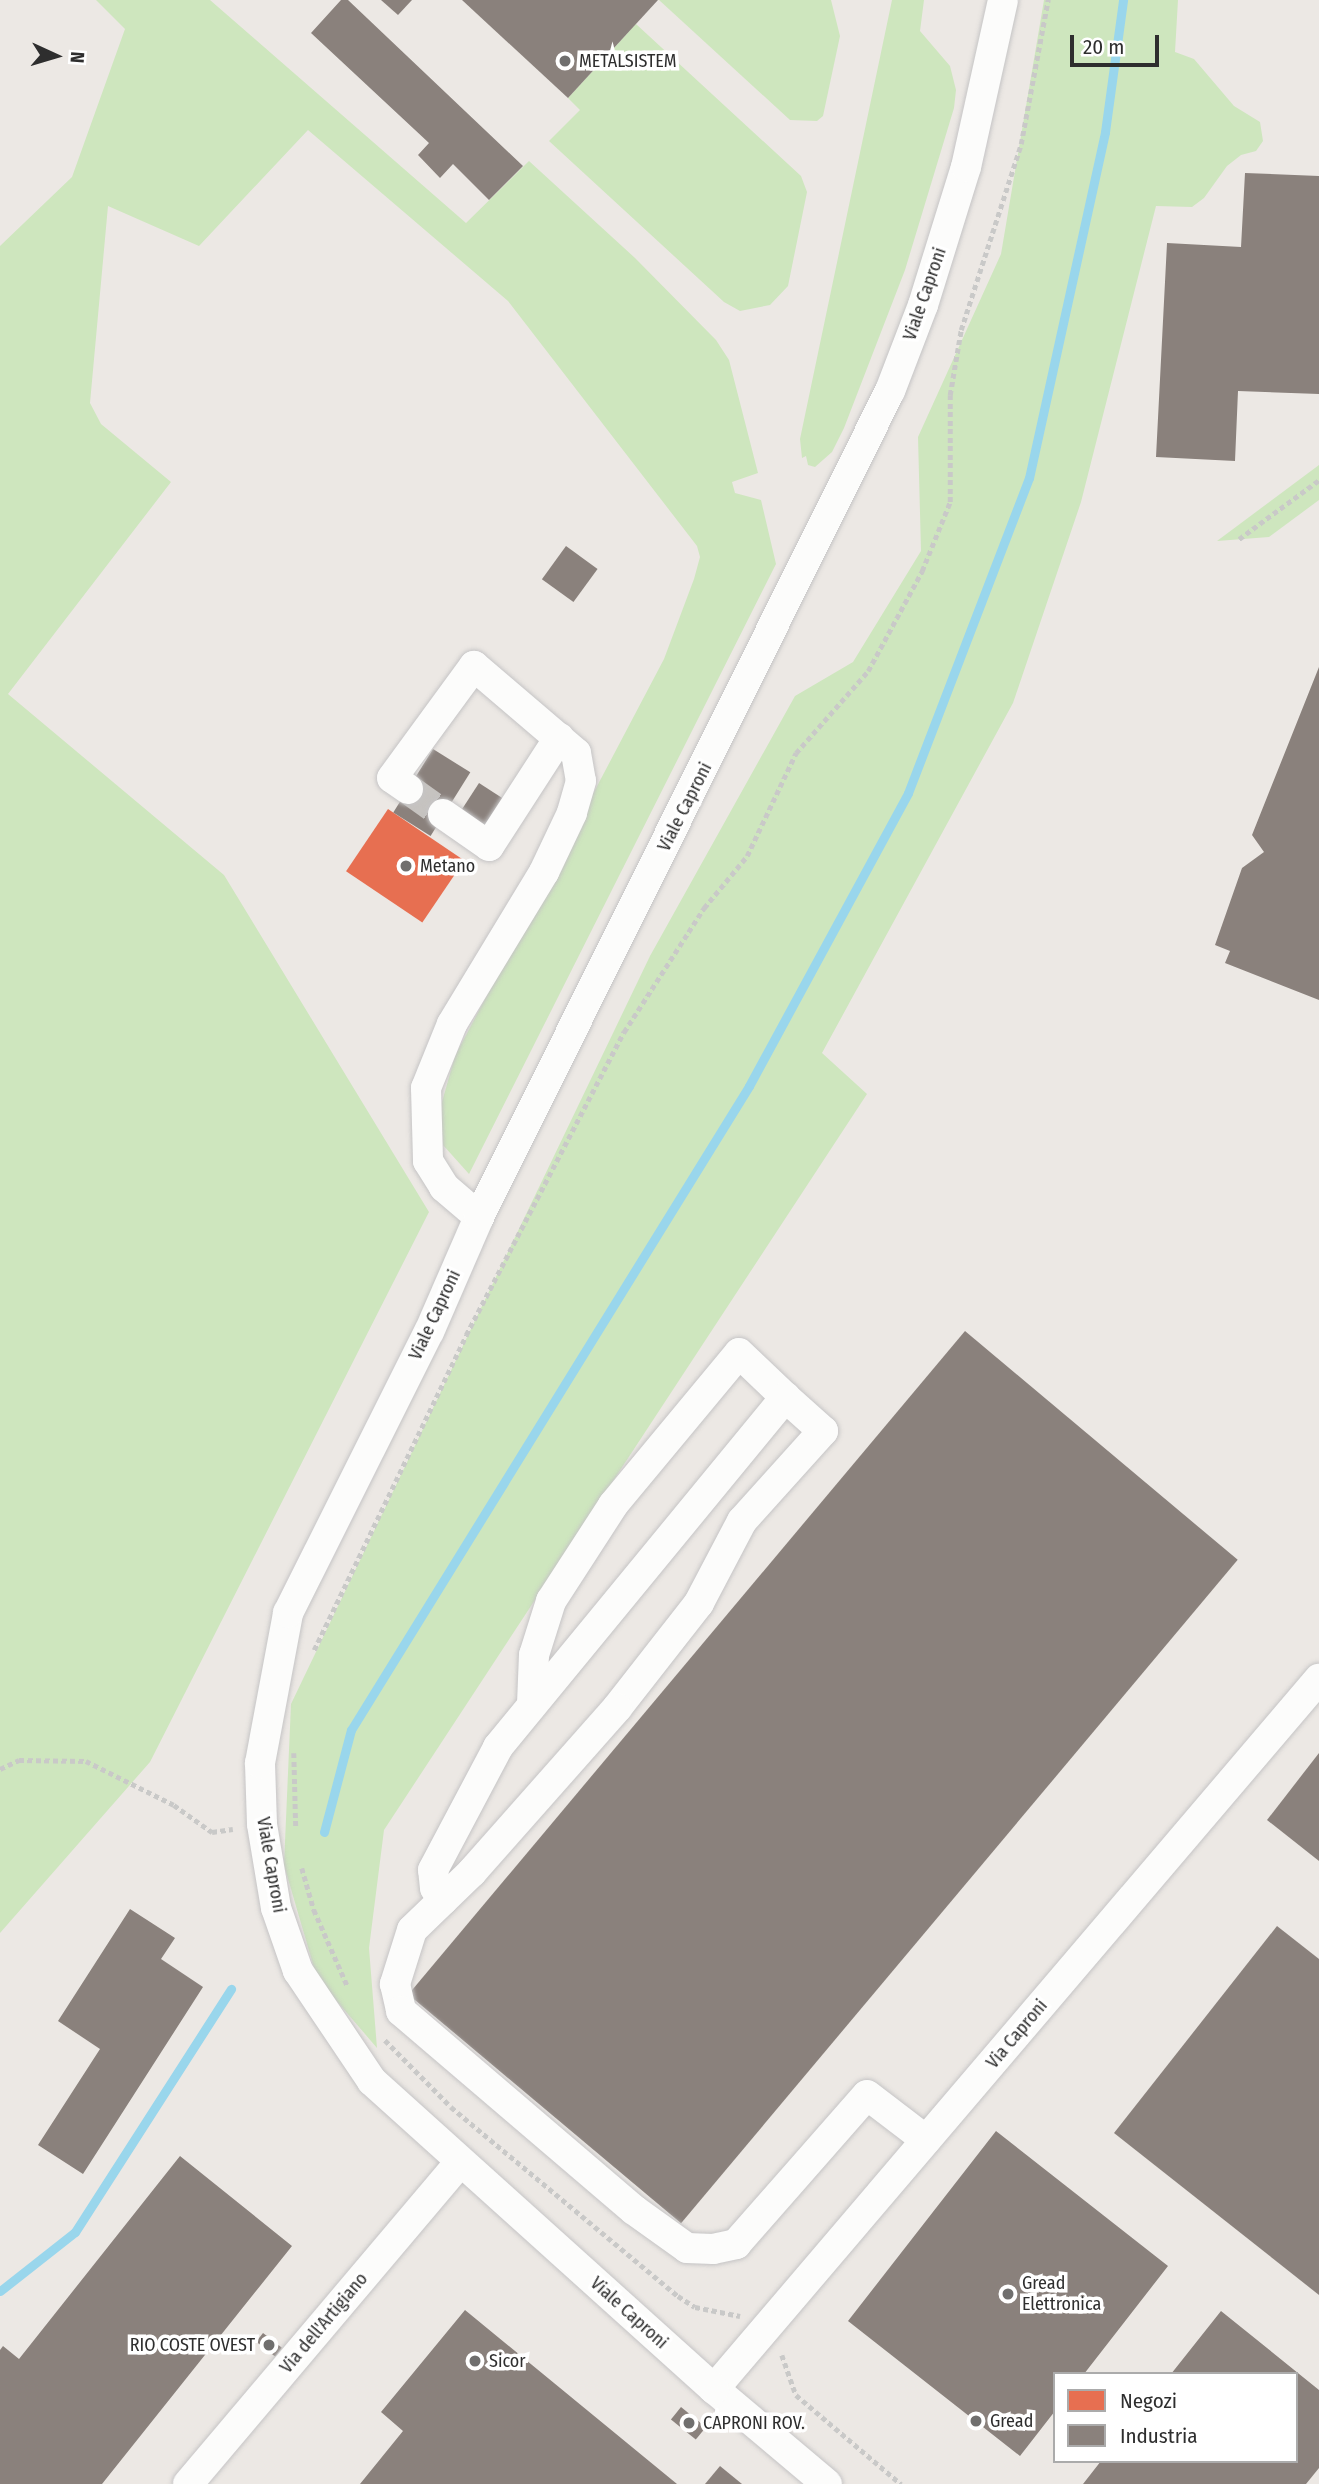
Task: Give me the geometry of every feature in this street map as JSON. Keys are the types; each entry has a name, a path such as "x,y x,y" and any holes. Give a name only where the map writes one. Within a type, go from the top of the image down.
{"street":[{"name":"Viale Caproni","path":"827,2484 714,2389 372,2081 298,1971 276,1909 262,1824 260,1763 277,1651 288,1613 429,1332 479,1217 890,391 923,304 966,167 1003,0"},
{"path":"408,789 393,778 474,666 576,753 581,781 572,813 532,894 452,1024 426,1088 428,1161 444,1187 479,1217"},
{"path":"443,814 489,846 559,738"},
{"path":"532,1704 534,1655 551,1601 613,1505 739,1353 822,1430 742,1521 699,1603 617,1708 443,1900 412,1930 395,1984 401,2011 634,2210 687,2248 713,2249 736,2244 867,2095 926,2140"},
{"path":"443,1900 435,1888 433,1870 498,1747 785,1397"},
{"name":"Via Caproni","path":"714,2389 1319,1679"},
{"name":"Via dell'Artigiano","path":"188,2484 460,2162"}],"path":[{"path":"312,1653 460,1347 624,1032 704,908 747,856 796,753 868,671 922,571 950,502 950,394 961,330 1021,144 1048,0"},
{"path":"1239,539 1319,480"},
{"path":"295,1742 296,1833"},
{"path":"0,1769 19,1760 86,1761 174,1805 212,1832 262,1824"},
{"path":"298,1854 314,1910 353,1996"},
{"path":"381,2035 404,2063 451,2107 678,2296 695,2308 740,2315 750,2323"},
{"path":"780,2350 796,2395 901,2484"}],"green space":[{"path":"96,0 210,0 466,223 529,161 635,258 716,340 729,360 758,473 732,482 735,493 761,500 776,564 469,1174 443,1145 440,1109 455,1056 664,659 694,579 700,557 697,546 508,301 308,130 199,246 108,206 90,403 101,424 171,482 8,694 224,875 429,1212 150,1762 0,1933 0,246 72,177 125,29"},
{"path":"659,0 831,0 840,36 823,116 817,121 790,120"},
{"path":"892,0 924,0 920,31 950,66 956,90 954,108 905,270 844,428 832,452 815,467 808,465 806,456 802,458 800,439"},
{"path":"1044,0 1178,0 1175,52 1194,59 1234,106 1260,122 1263,141 1256,151 1241,155 1227,166 1204,198 1192,207 1156,206 1081,502 1013,703 822,1053 867,1094 384,1830 369,1948 377,2048 317,1978 284,1865 291,1704 650,956 795,696 853,662 921,551 918,437 1001,254"},
{"path":"636,24 801,176 807,192 788,286 770,305 740,311 724,302 549,141 580,110 568,98"},
{"path":"1319,465 1319,500 1269,537 1217,541"}],"building: Negozi":[{"name":"Metano","path":"388,809 464,860 422,923 346,871"}],"building: Industria":[{"path":"341,0 348,0 523,166 489,200 453,164 440,178 418,155 429,143 311,33"},
{"path":"381,0 412,0 398,15"},
{"name":"METALSISTEM","path":"462,0 658,0 568,98"},
{"path":"1245,173 1319,176 1319,394 1238,391 1235,461 1156,457 1167,243 1241,247"},
{"path":"566,546 598,569 573,602 542,579"},
{"path":"1319,667 1319,1000 1225,963 1230,951 1215,945 1242,868 1264,852 1252,835"},
{"path":"433,749 470,772 431,836 393,813"},
{"path":"479,783 508,802 489,832 459,813"},
{"path":"965,1331 1238,1560 681,2223 408,1994"},
{"path":"1319,1753 1319,1861 1267,1820"},
{"path":"130,1909 175,1938 161,1959 203,1987 83,2174 38,2145 100,2049 58,2021"},
{"path":"1277,1926 1319,1959 1319,2295 1114,2133"},
{"name":"Gread Elettronica","path":"996,2131 1168,2266 1086,2372 1053,2372 1053,2414 1020,2456 848,2321"},
{"path":"180,2156 292,2246 102,2484 0,2484 0,2350 3,2346 19,2359"},
{"name":"Sicor","path":"465,2310 677,2484 360,2484 403,2431 381,2412"},
{"path":"1221,2311 1297,2372 1173,2372"},
{"name":"RIO COSTE OVEST","path":"263,2333 282,2348 275,2356 256,2342"},
{"path":"1298,2373 1319,2390 1319,2468 1306,2484 1083,2484 1099,2463 1298,2463"},
{"name":"CAPRONI ROV.","path":"681,2407 706,2427 696,2440 671,2419"},
{"path":"720,2466 742,2484 705,2484"}],"waterway":[{"path":"324,1832 351,1730 749,1086 908,793 1029,478 1105,132 1123,0"},
{"path":"0,2291 75,2232 231,1989"}],"tunnel":[{"path":"408,789 443,814"}],"place":[{"name":"METALSISTEM","path":"565,61"},
{"name":"Metano","path":"406,866"},
{"name":"Gread Elettronica","path":"1008,2294"},
{"name":"RIO COSTE OVEST","path":"269,2345"},
{"name":"Sicor","path":"475,2361"},
{"name":"Gread","path":"976,2421"},
{"name":"CAPRONI ROV.","path":"689,2423"}]}
